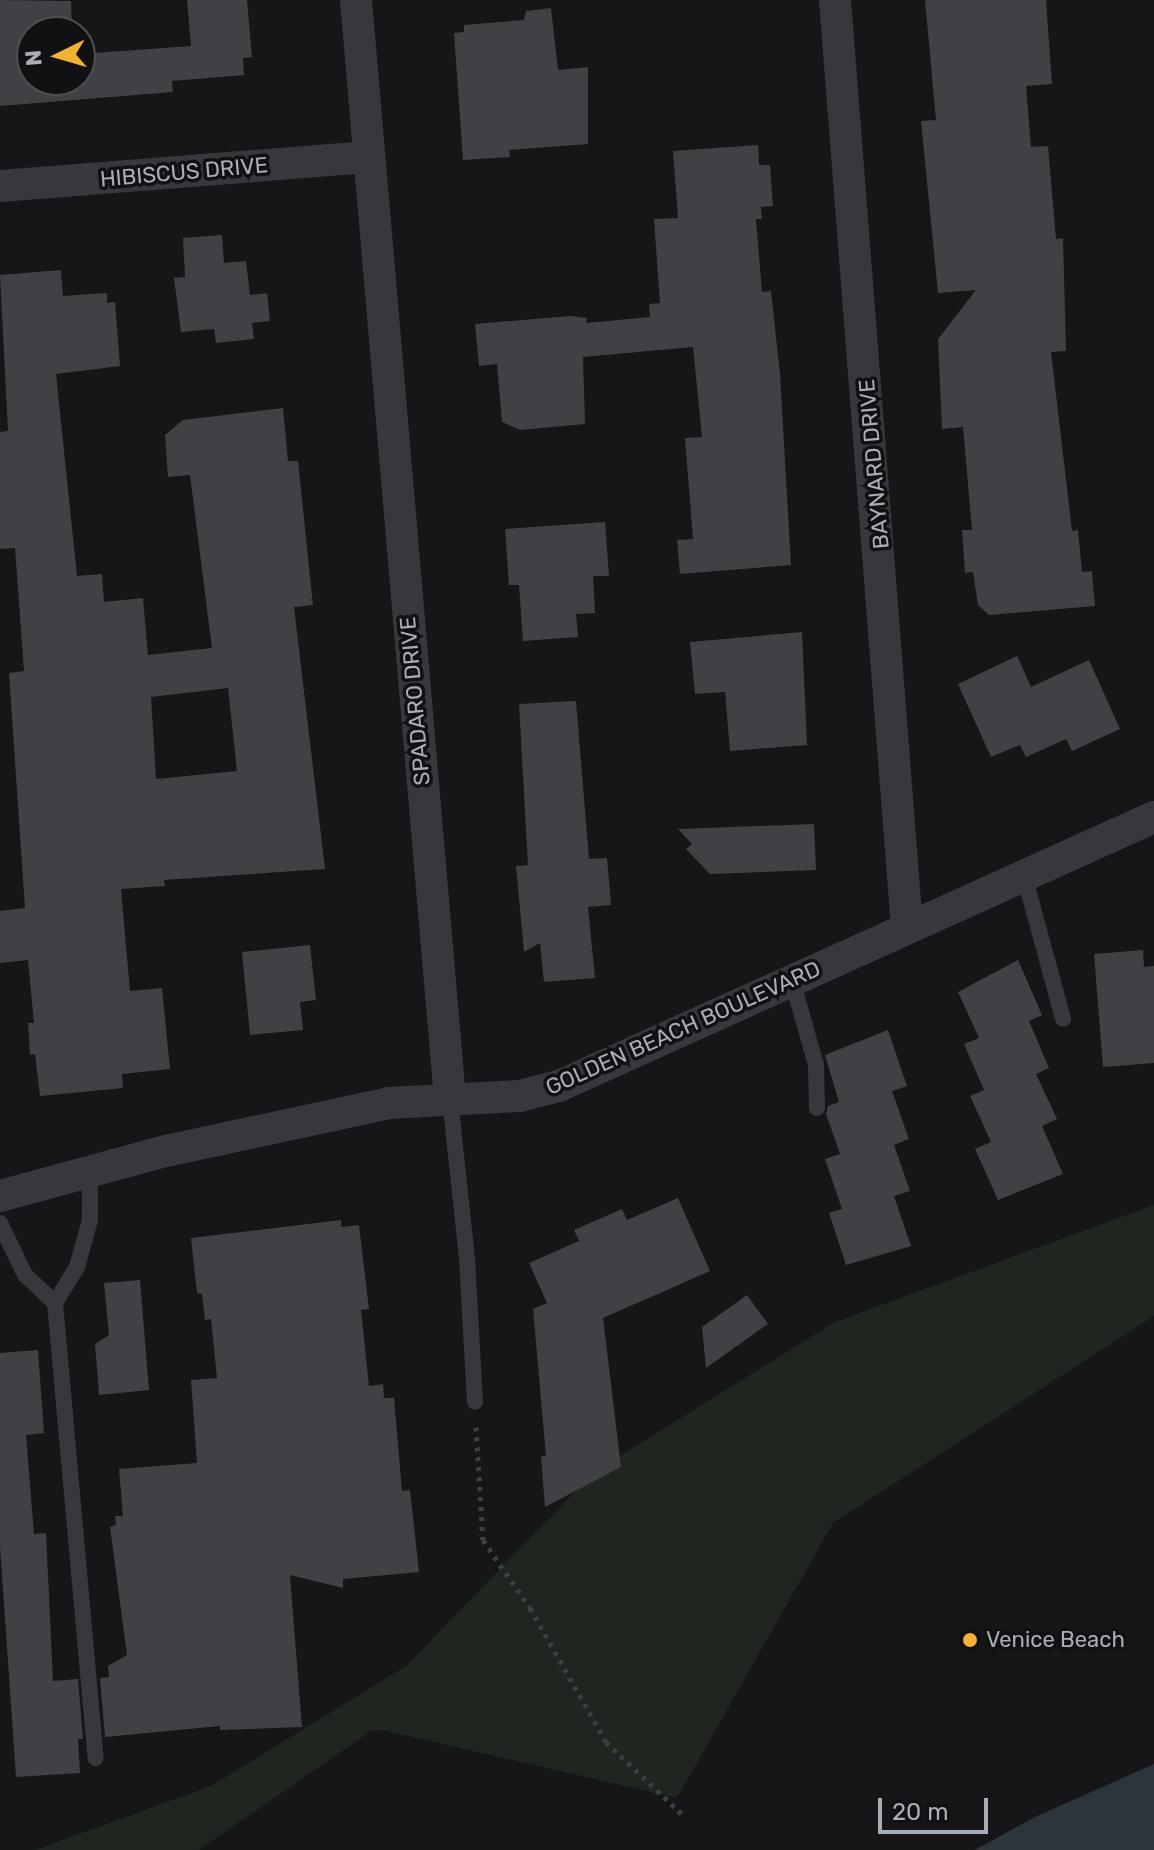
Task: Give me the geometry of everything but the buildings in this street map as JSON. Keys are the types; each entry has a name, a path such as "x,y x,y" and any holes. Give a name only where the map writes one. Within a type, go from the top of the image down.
{"street":[{"name":"SPADARO DRIVE","path":"356,0 450,1099"},
{"name":"BAYNARD DRIVE","path":"835,0 907,928"},
{"name":"HIBISCUS DRIVE","path":"0,186 368,157"},
{"name":"GOLDEN BEACH BOULEVARD","path":"0,1196 90,1171 389,1103 520,1096 559,1086 1154,817"}],"lane":[{"path":"1024,875 1063,1019"},
{"path":"792,980 816,1065 817,1108"},
{"name":"SPADARO DRIVE","path":"450,1099 466,1244 475,1402"},
{"path":"90,1171 90,1220 80,1255 55,1303 96,1758"},
{"path":"0,1223 25,1275 55,1303"}],"path":[{"path":"475,1402 483,1540 530,1608 606,1742 686,1818"}],"shaded area":[{"path":"1154,1205 1154,1316 833,1523 677,1798 382,1730 371,1731 199,1850 35,1850 211,1786 406,1666 594,1472 835,1322"},
{"path":"1154,1764 1154,1850 975,1850 1035,1817"}],"place":[{"name":"Venice Beach","path":"970,1640"}]}
